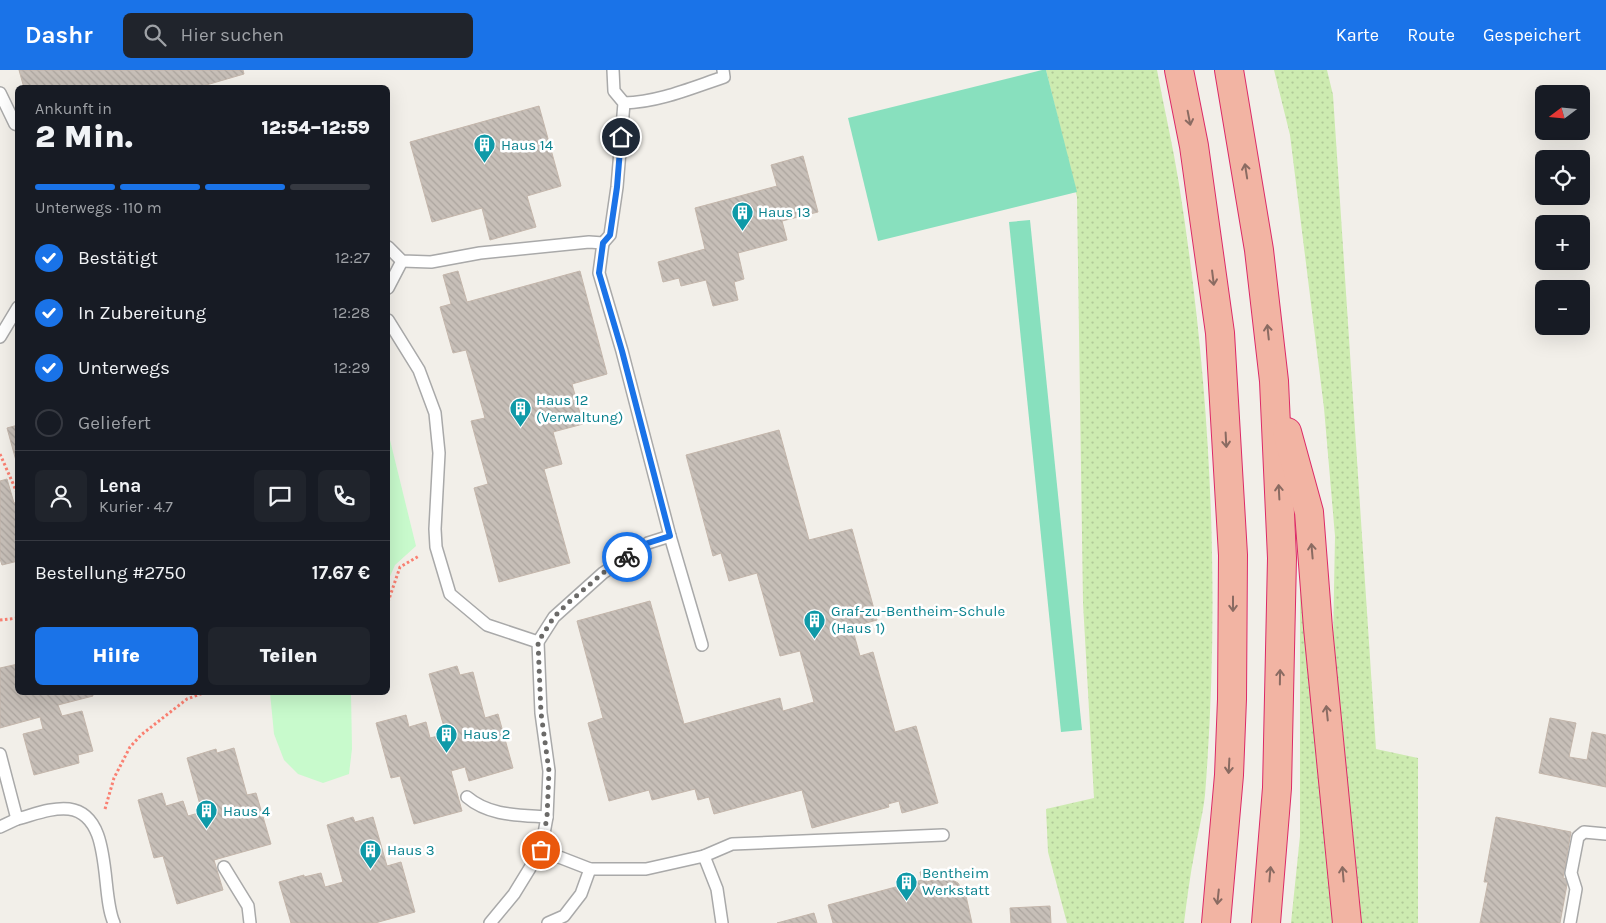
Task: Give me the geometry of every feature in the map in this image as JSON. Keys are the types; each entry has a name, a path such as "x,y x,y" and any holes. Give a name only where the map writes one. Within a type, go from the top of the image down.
{"highway":[{"path":"1179,70 1195,155 1220,333 1233,555 1232,699 1229,774 1216,923"},
{"path":"1228,70 1259,250 1274,381 1282,558 1277,788 1266,923"},
{"path":"1274,381 1309,512 1318,628 1347,923"}],"lane":[{"path":"613,70 614,90 624,103 617,187 610,235 603,243 599,273 670,536 702,645"},
{"path":"624,103 658,99 724,77 723,70"},
{"path":"0,93 15,124"},
{"path":"390,249 402,262 431,262 480,253 589,242 603,243"},
{"path":"390,284 402,262"},
{"path":"0,337 15,312"},
{"path":"390,323 418,370 435,412 439,453 435,529 436,547 450,594 487,625 538,642"},
{"path":"490,923 514,894 541,850 547,817 549,771 541,713 538,642 554,617 603,573 648,543 670,536"},
{"path":"0,754 17,819"},
{"path":"466,797 476,805 505,814 547,817"},
{"path":"0,827 17,819 44,812 68,809 77,811 89,819 98,833 101,842 107,898 114,923"},
{"path":"1570,923 1576,889 1571,872 1578,837 1584,832 1606,834"},
{"path":"541,850 590,868 646,869 704,856 732,844 942,835"},
{"path":"704,856 717,889 722,923"},
{"path":"224,867 248,906 250,923"},
{"path":"548,923 564,916 581,894 590,868"}],"path":[{"path":"0,454 15,488"},
{"path":"390,596 400,567 436,547"},
{"path":"0,620 15,618"},
{"path":"98,833 114,778 130,747 141,734 187,699 198,695"}],"green space":[{"path":"1046,70 1157,70 1179,184 1199,336 1206,413 1212,566 1210,719 1205,795 1184,923 1067,923 1048,852 1046,809 1094,798 1083,603 1077,197"},
{"path":"1046,70 1077,192 878,241 848,118"},
{"path":"1274,70 1327,70 1333,95 1376,749 1418,758 1418,923 1361,923 1333,643 1335,536 1324,408 1290,135"},
{"path":"1030,220 1082,730 1061,732 1009,222"},
{"path":"390,440 416,546 395,565 390,576"},
{"path":"1300,586 1309,660 1334,923 1291,923 1300,836"},
{"path":"270,695 351,695 352,749 349,774 323,783 298,774 284,760 274,734"}],"building":[{"path":"19,70 243,70 244,74 206,85 23,85"},
{"name":"Haus 14","path":"539,106 561,186 527,196 536,227 490,240 482,208 432,222 410,142"},
{"name":"Haus 13","path":"803,156 818,212 782,221 787,240 738,253 744,279 734,282 738,300 713,306 706,280 681,286 679,278 663,282 658,262 705,249 695,208 777,186 771,165"},
{"name":"Haus 12 (Verwaltung)","path":"458,271 467,302 580,271 607,374 572,384 583,424 553,432 562,464 544,469 570,563 499,582 474,488 488,484 471,421 485,418 466,350 453,353 440,307 451,304 443,275"},
{"path":"15,426 15,457 7,428"},
{"name":"Graf-zu-Bentheim-Schule (Haus 1)","path":"779,430 809,540 852,529 877,620 852,627 860,656 873,652 895,732 916,726 938,803 902,813 899,801 888,804 889,807 812,828 802,790 714,814 709,797 698,800 695,789 652,800 649,790 609,801 588,723 603,718 577,621 650,601 684,724 780,698 783,711 814,702 800,651 780,656 757,573 729,581 721,553 713,556 686,455"},
{"path":"7,479 15,503 15,562 2,565 0,559 0,481"},
{"path":"15,665 15,695 93,695 58,705 62,716 82,711 93,751 78,755 79,763 34,775 23,734 43,729 40,717 0,728 0,668"},
{"name":"Haus 2","path":"457,666 460,675 473,672 485,718 498,714 513,768 469,781 465,767 451,771 462,811 414,824 400,776 391,778 376,723 406,715 409,727 426,722 430,738 446,734 429,674"},
{"path":"1550,718 1576,723 1569,757 1587,760 1592,732 1606,735 1606,787 1539,773"},
{"name":"Haus 4","path":"234,748 247,795 256,793 271,844 214,860 223,890 177,904 163,856 154,858 138,800 162,793 166,806 183,801 188,816 202,812 187,758 216,749 217,753"},
{"name":"Haus 3","path":"353,817 355,822 373,817 387,866 401,862 415,912 375,923 291,923 279,882 304,875 304,877 321,873 325,887 343,882 327,825"},
{"path":"1496,817 1571,832 1563,878 1568,879 1560,923 1480,923 1488,882 1484,882"},
{"name":"Bentheim Werkstatt","path":"924,871 927,882 946,876 958,883 966,896 972,923 833,923 828,905 922,880 920,872"},
{"path":"1050,906 1051,923 1011,923 1010,908"},
{"path":"814,913 817,923 777,923"}],"way so far":[{"path":"541,850 547,817 549,771 541,713 538,642 554,617 568,603 603,573 627,557"}],"place":[{"name":"Haus 14","path":"485,164"},
{"name":"Haus 13","path":"742,231"},
{"name":"Haus 12 (Verwaltung)","path":"520,428"},
{"name":"Graf-zu-Bentheim-Schule (Haus 1)","path":"815,639"},
{"name":"Haus 2","path":"447,753"},
{"name":"Haus 4","path":"207,830"},
{"name":"Haus 3","path":"371,869"},
{"name":"Bentheim Werkstatt","path":"906,901"}],"route":[{"path":"621,137 617,187 610,235 603,243 599,273 622,351 670,536 648,543 627,557"}]}
